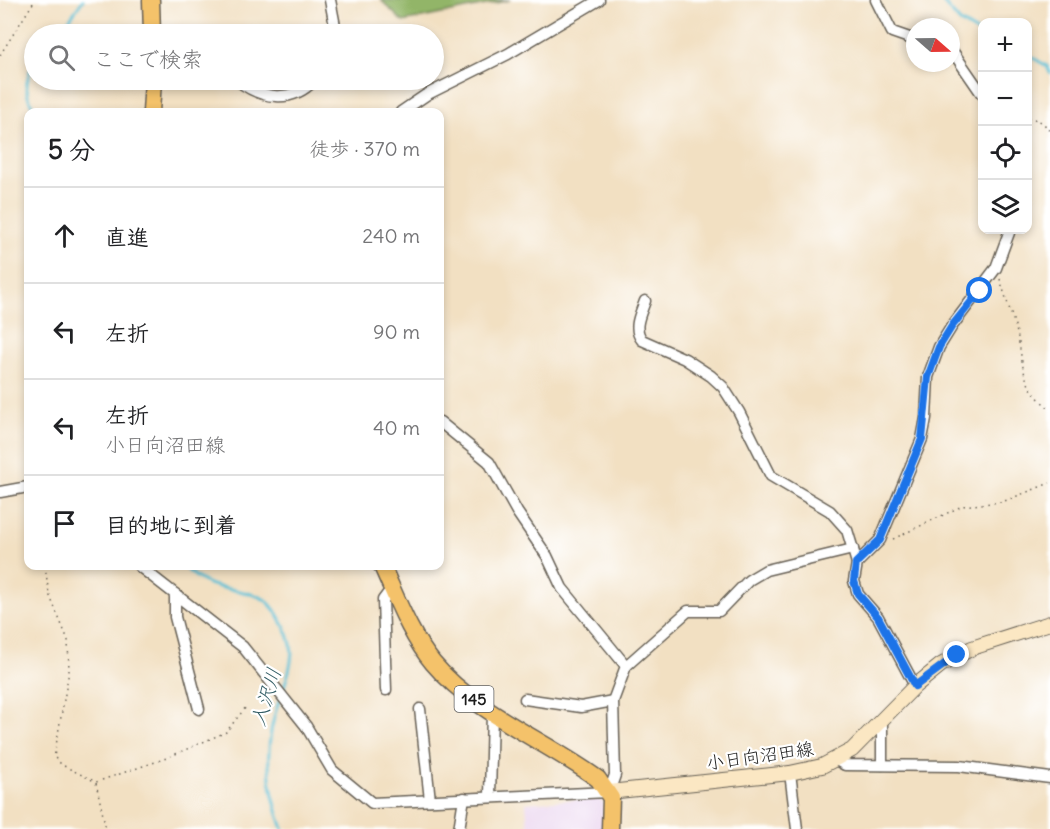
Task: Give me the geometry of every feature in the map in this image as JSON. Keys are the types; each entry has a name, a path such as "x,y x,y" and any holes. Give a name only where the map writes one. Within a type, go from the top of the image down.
{"highway":[{"path":"151,0 152,24"},
{"path":"151,108 152,90"},
{"name":"145","path":"384,570 410,628 434,663 460,691 588,772 609,792"},
{"path":"609,792 610,829"}],"main road":[{"name":"小日向沼田線","path":"609,792 790,773 836,760 852,750 915,686 941,665 972,648 1050,623"}],"street":[{"path":"330,0 335,24"},
{"path":"444,86 508,54 599,0"},
{"path":"876,0 892,32 906,37"},
{"path":"960,62 978,88"},
{"path":"256,90 269,97 286,95 298,90"},
{"path":"407,108 436,90"},
{"path":"856,563 880,540 922,439 928,377 939,347 996,268 1009,234"},
{"path":"645,300 637,326 642,340 685,359 723,387 771,476 830,511 847,530 856,563 854,581 858,594 878,617 915,686"},
{"path":"444,425 489,462 517,512 547,556 562,588 626,666"},
{"path":"0,492 24,488"},
{"path":"144,570 243,647 306,726 332,770 372,803 609,792 615,775 613,701 626,666 687,611 719,611 749,580 766,570 853,549"},
{"path":"386,690 383,600 392,588"},
{"path":"175,594 175,617 199,709"},
{"path":"525,699 580,707 613,701"},
{"path":"420,709 430,800"},
{"path":"490,797 492,711"},
{"path":"882,722 882,765"},
{"path":"836,760 845,765 959,766 1050,778"},
{"path":"790,773 797,829"},
{"path":"459,829 464,798"}],"path":[{"path":"0,55 35,0"},
{"path":"1032,118 1047,126 1050,132"},
{"path":"996,268 1016,332 1023,376 1035,396 1050,409"},
{"path":"880,540 895,538 918,525 962,506 1002,502 1050,483"},
{"path":"46,570 49,594 68,640 69,671 54,757 62,765 96,782 164,759 226,732 246,707"},
{"path":"96,782 106,829"}],"shaded area":[{"path":"597,798 604,803 603,829 528,829 526,803"}],"green space":[{"path":"381,0 510,0 403,22"}],"waterway":[{"name":"入沢川","path":"66,24 83,0"},
{"path":"941,0 960,22 978,33"},
{"path":"1032,57 1047,66 1050,73"},
{"name":"入沢川","path":"27,90 34,108"},
{"name":"入沢川","path":"188,570 203,581 220,588 260,597 273,608 285,627 292,654 282,692"},
{"name":"入沢川","path":"280,698 271,731 269,763 273,796 283,829"}],"route":[{"path":"957,655 915,686 878,617 858,594 854,581 856,563 880,540 922,439 926,418 928,377 939,347 952,326 980,291"}]}
